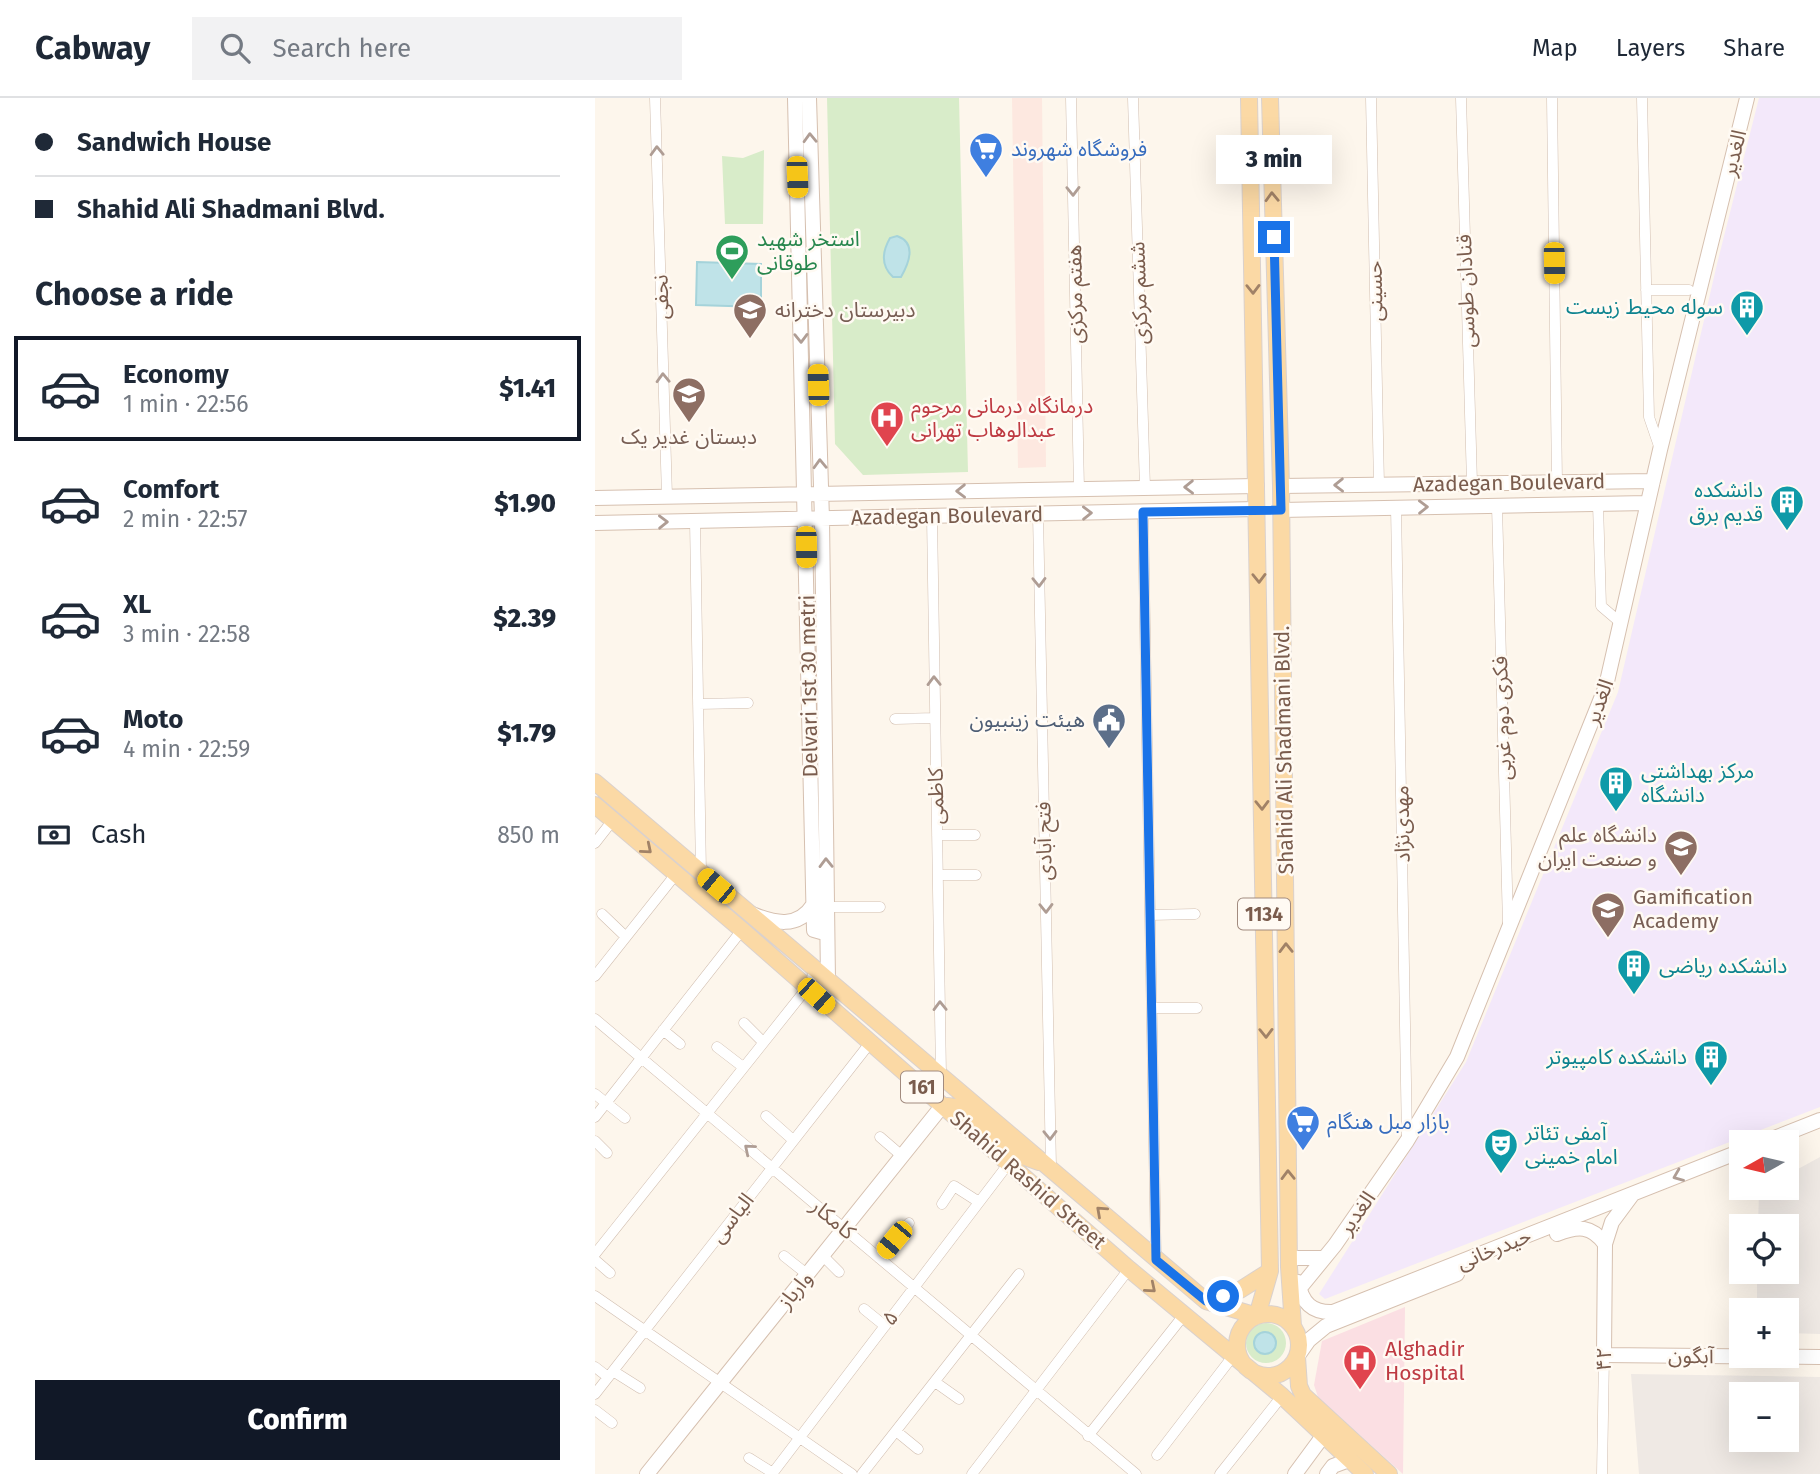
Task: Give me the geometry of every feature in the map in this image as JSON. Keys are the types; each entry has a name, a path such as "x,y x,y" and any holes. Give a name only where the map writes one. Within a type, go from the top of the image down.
{"main road":[{"name":"Delvari 1st 30 metri","path":"795,98 805,493 820,906 827,923 822,975"},
{"name":"Delvari 1st 30 metri","path":"809,98 822,519 820,906"},
{"name":"1134","path":"1249,98 1258,509"},
{"name":"1134","path":"1270,98 1281,510"},
{"name":"الغدیر","path":"1295,1285 1324,1258 1407,1141 1458,1057 1606,686 1660,450 1747,98"},
{"name":"Azadegan Boulevard","path":"1281,486 1653,481"},
{"name":"Azadegan Boulevard","path":"595,498 1257,486"},
{"path":"1257,486 1281,486"},
{"name":"Azadegan Boulevard","path":"1281,510 1648,503"},
{"name":"Azadegan Boulevard","path":"595,523 1258,509"},
{"path":"1258,509 1281,510"},
{"name":"Shahid Ali Shadmani Blvd.","path":"1257,1316 1269,1276 1258,509"},
{"name":"Shahid Ali Shadmani Blvd.","path":"1281,510 1291,1251 1295,1285 1293,1326"},
{"name":"Shahid Rashid Street","path":"595,782 1206,1301 1257,1316"},
{"name":"Shahid Rashid Street","path":"595,805 1129,1269 1282,1396 1365,1474"},
{"path":"747,912 765,919 790,922 820,906"},
{"path":"916,1083 935,1070"},
{"path":"943,1105 963,1108 1017,1154 1051,1167"},
{"name":"وارباز","path":"646,1474 943,1105"},
{"path":"1795,1130 1820,1120"},
{"name":"حیدرخانی","path":"1295,1285 1302,1298 1318,1313 1333,1312 1729,1156"},
{"path":"1605,1244 1612,1222 1633,1194"},
{"name":"حیدرخانی","path":"1297,1357 1309,1340 1326,1326 1572,1228 1591,1229 1605,1244"},
{"name":"۴۲","path":"1604,1355 1605,1244"},
{"path":"1291,1251 1324,1258"},
{"path":"1206,1301 1240,1290 1269,1276 1279,1285 1295,1285"},
{"path":"1297,1357 1292,1365 1276,1375 1266,1376 1249,1369 1239,1356 1237,1340 1244,1325 1257,1316 1273,1314 1287,1320 1298,1336 1299,1385 1303,1395 1389,1474"},
{"name":"آبگون","path":"1604,1355 1820,1357"},
{"path":"1294,1474 1323,1436"},
{"path":"1327,1474 1333,1466 1349,1460"}],"street":[{"name":"نجفی","path":"656,98 667,495"},
{"name":"هفتم مرکزی","path":"1071,98 1079,489"},
{"name":"ششم مرکزی","path":"1133,98 1145,488"},
{"name":"حسینی","path":"1371,98 1379,485"},
{"name":"قنادان طوسی","path":"1461,98 1472,483"},
{"path":"1552,98 1557,482"},
{"path":"1642,98 1649,416 1660,450"},
{"path":"1646,290 1689,290"},
{"path":"1598,504 1601,606 1621,623"},
{"name":"فکری دوم غربی","path":"1497,506 1508,931"},
{"name":"مهدی‌نژاد","path":"1396,508 1407,1141"},
{"path":"1143,512 1156,1260"},
{"name":"فتح آبادی","path":"1038,514 1051,1167"},
{"name":"کاظمی","path":"932,517 937,835 935,1070"},
{"path":"695,521 701,873"},
{"path":"698,704 747,703"},
{"path":"895,719 935,718"},
{"path":"595,843 613,820"},
{"path":"937,835 975,835"},
{"path":"595,976 677,874"},
{"path":"937,875 977,874"},
{"path":"820,906 880,907"},
{"path":"602,914 626,937"},
{"path":"1150,915 1195,915"},
{"path":"595,1117 742,930"},
{"path":"595,1254 763,1042 807,988 822,975"},
{"path":"1152,1008 1197,1008"},
{"name":"کامکار","path":"595,1019 1136,1474"},
{"path":"744,1023 763,1042"},
{"path":"663,1030 680,1044"},
{"name":"الیاسی","path":"595,1394 870,1043"},
{"path":"717,1047 743,1067"},
{"path":"595,1094 625,1118"},
{"path":"767,1116 793,1140"},
{"path":"880,1137 902,1156"},
{"path":"595,1142 607,1153"},
{"name":"۵","path":"773,1474 1009,1163"},
{"path":"942,1204 954,1186 979,1202"},
{"path":"879,1258 909,1223"},
{"path":"784,1256 808,1275"},
{"path":"823,1256 839,1272"},
{"path":"595,1260 610,1273"},
{"path":"972,1474 1129,1269"},
{"path":"862,1474 1020,1274"},
{"path":"595,1296 852,1474"},
{"path":"864,1309 885,1326"},
{"path":"1088,1436 1184,1315"},
{"name":"۴۲","path":"1602,1474 1604,1355"},
{"path":"1157,1455 1233,1356"},
{"path":"595,1367 640,1388"},
{"path":"935,1382 959,1399"},
{"path":"1220,1474 1282,1396"},
{"path":"595,1410 612,1423"},
{"path":"896,1431 918,1449"},
{"path":"750,1458 773,1474"}],"shaded area":[{"path":"1012,98 1042,98 1046,467 1018,468"},
{"name":"دانشگاه علم و صنعت ایران","path":"1759,98 1820,98 1820,1107 1761,1130 1729,1130 1729,1142 1325,1299 1319,1294 1466,1062 1618,692 1717,264"},
{"path":"1820,1157 1820,1334 1799,1333 1799,1298 1757,1298 1757,1284 1799,1284 1799,1214 1758,1214 1759,1200 1799,1200 1799,1168"},
{"name":"Alghadir Hospital","path":"1405,1307 1403,1474 1318,1397 1314,1385 1322,1341"},
{"path":"1631,1374 1820,1377 1820,1474 1639,1474"}],"green space":[{"path":"827,98 959,98 968,472 863,475 835,444"},
{"path":"764,150 763,224 725,224 722,156 743,158"},
{"path":"1266,1323 1274,1324 1280,1329 1285,1335 1285,1351 1280,1357 1274,1362 1266,1363 1258,1362 1252,1357 1247,1351 1246,1343 1247,1335 1252,1329 1258,1324"}],"water":[{"path":"897,236 907,243 909,254 901,277 893,277 886,268 884,254 890,238"},
{"path":"697,262 761,264 761,307 696,305"},
{"path":"1265,1332 1273,1335 1276,1343 1273,1351 1265,1354 1257,1351 1254,1343 1257,1335"}],"place":[{"name":"فروشگاه شهروند","path":"986,179"},
{"name":"استخر شهید طوقانی","path":"732,281"},
{"name":"سوله محیط زیست","path":"1747,337"},
{"name":"دبیرستان دخترانه","path":"750,340"},
{"name":"دبستان غدیر یک","path":"689,424"},
{"name":"درمانگاه درمانی مرحوم عبدالوهاب تهرانی","path":"887,448"},
{"name":"دانشکده قدیم برق","path":"1787,532"},
{"name":"هیئت زینبیون","path":"1109,750"},
{"name":"مرکز بهداشتی دانشگاه","path":"1616,813"},
{"name":"دانشگاه علم و صنعت ایران","path":"1681,877"},
{"name":"Gamification Academy","path":"1608,939"},
{"name":"دانشکده ریاضی","path":"1634,996"},
{"name":"دانشکده کامپیوتر","path":"1711,1087"},
{"name":"بازار مبل هنگام","path":"1303,1152"},
{"name":"آمفی تئاتر امام خمینی","path":"1501,1175"},
{"name":"Alghadir Hospital","path":"1360,1391"}],"route":[{"path":"1223,1296 1206,1301 1156,1260 1143,512 1281,510 1274,237"}]}
